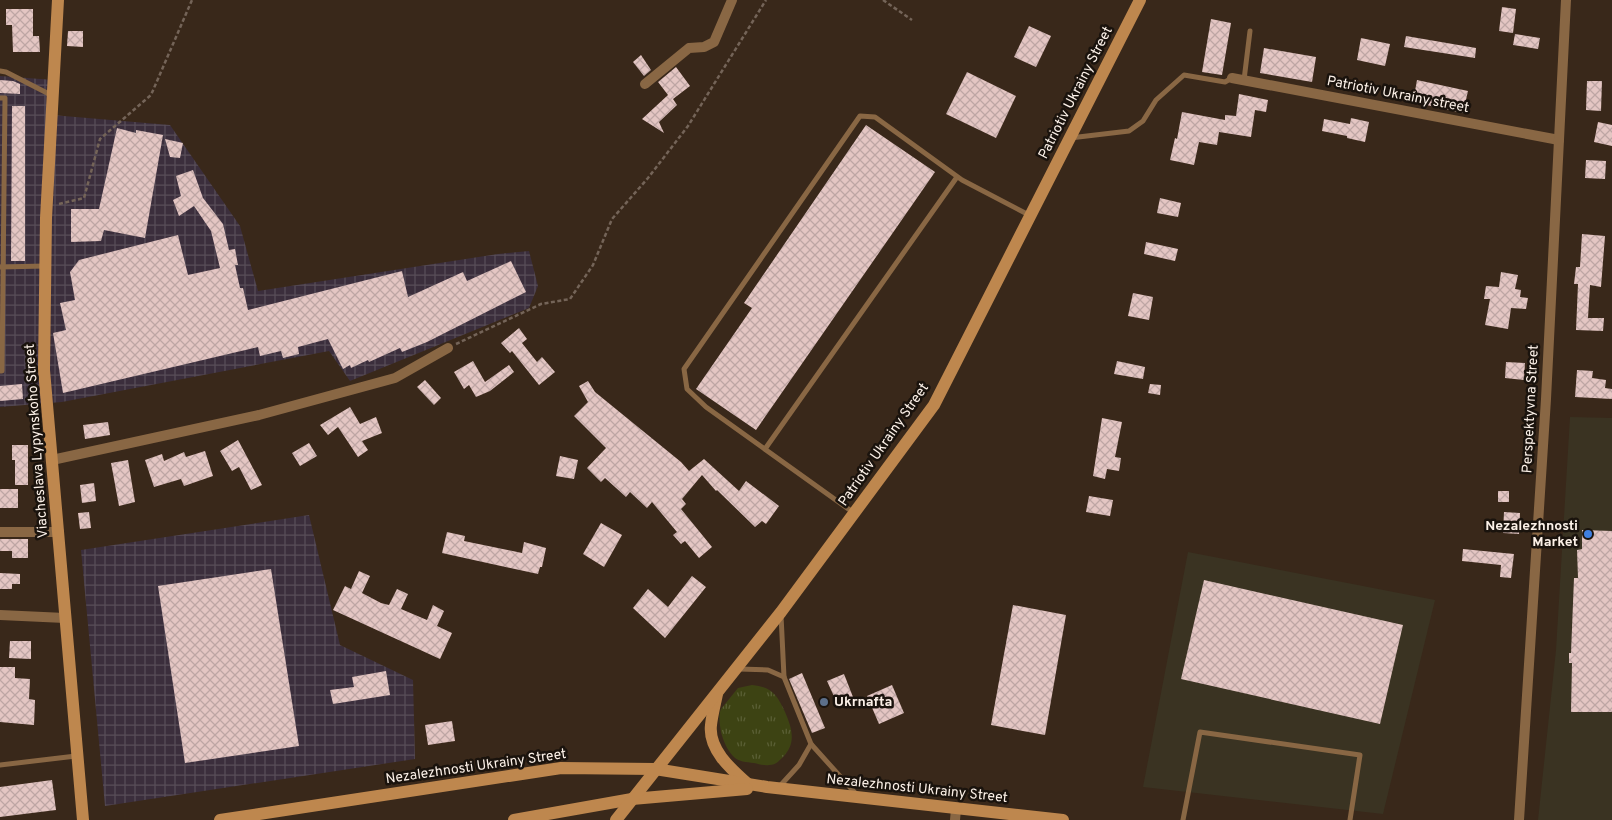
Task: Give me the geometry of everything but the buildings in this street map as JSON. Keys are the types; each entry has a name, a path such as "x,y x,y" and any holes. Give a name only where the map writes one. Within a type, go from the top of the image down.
{"main road":[{"name":"Viacheslava Lypynskoho Street","path":"58,0 47,206 44,370 83,820"},
{"name":"Patriotiv Ukrainy Street","path":"655,769 781,612 934,405 1140,0"},
{"path":"718,691 710,727 714,745 728,767 749,785"},
{"name":"Nezalezhnosti Ukrainy Street","path":"220,820 561,768 655,769 749,785 859,798 955,814 1063,820"},
{"path":"616,820 655,769"},
{"name":"Nezalezhnosti Ukrainy Street","path":"514,820 632,799 772,788"}],"street":[{"path":"645,84 689,48 704,47 714,42 732,0"},
{"name":"Perspektyvna Street","path":"1519,820 1546,399 1566,0"},
{"name":"Patriotiv Ukrainy street","path":"1232,78 1558,140"},
{"path":"52,460 259,415 395,378 448,348"},
{"path":"0,532 59,532"},
{"path":"0,615 65,618"}],"lane":[{"path":"1244,81 1250,31"},
{"path":"0,71 6,72 53,96"},
{"path":"1070,138 1130,131 1144,121 1156,100 1184,75 1225,82 1232,78"},
{"path":"0,98 5,98 1,267 2,371 0,371"},
{"path":"854,513 706,407 687,389 684,369 860,116 875,117 957,177 1030,216"},
{"path":"765,449 957,177"},
{"path":"1,267 46,266"},
{"path":"781,612 784,676 811,744 859,798"},
{"path":"736,668 768,670 784,676"},
{"path":"1183,820 1200,732 1360,755 1350,820"},
{"path":"772,788 799,765 811,744"},
{"path":"0,765 77,756"}],"path":[{"path":"47,206 84,198 100,139 151,95 192,0"},
{"path":"448,348 541,304 570,299 593,265 612,219 648,178 688,126 766,0"},
{"path":"883,0 912,20"}],"shaded area":[{"path":"0,76 54,80 52,115 170,125 240,226 258,291 498,254 529,251 538,286 529,308 350,381 329,351 62,402 0,407"},
{"name":"Nezalezhnosti Market","path":"1570,417 1612,418 1612,820 1538,820 1556,650"},
{"path":"309,515 340,645 413,680 415,759 105,806 81,550"},
{"path":"1188,552 1435,600 1383,814 1143,787"}],"green space":[{"path":"752,685 759,686 773,693 782,706 790,724 792,736 790,747 778,762 773,764 764,765 735,758 727,748 721,732 719,718 721,709 738,688"}],"place":[{"name":"Nezalezhnosti Market","path":"1588,534"},
{"name":"Ukrnafta","path":"824,702"}]}
